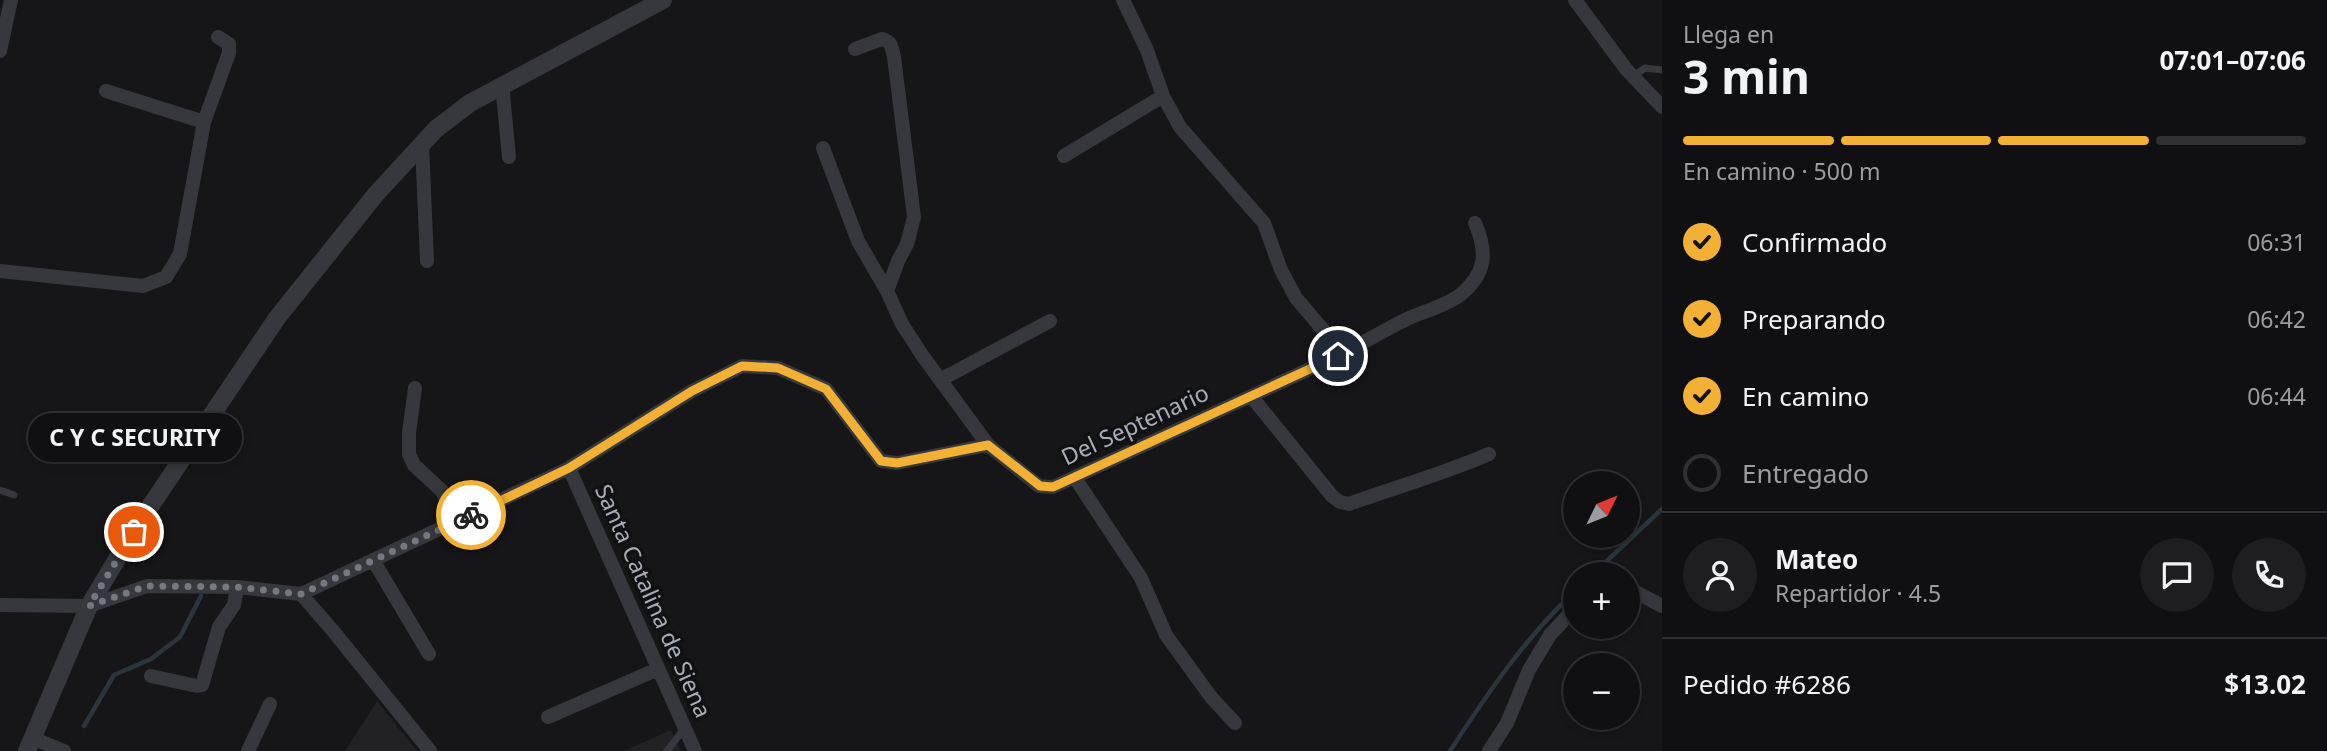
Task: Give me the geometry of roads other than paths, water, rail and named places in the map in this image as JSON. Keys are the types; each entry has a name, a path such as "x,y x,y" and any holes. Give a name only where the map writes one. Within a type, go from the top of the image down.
{"street":[{"path":"0,51 11,0"},
{"path":"64,751 29,745 89,606 134,532 277,318 376,194 436,129 470,103 502,84 663,0"},
{"path":"1123,0 1143,41 1163,96 1180,127 1264,223 1281,271 1296,298 1330,338 1338,356"},
{"path":"1575,0 1633,76 1662,107"},
{"path":"0,271 143,286 166,277 180,254 204,122 229,53 229,44 219,37"},
{"path":"855,50 882,39 890,43 894,57 914,216 907,244 887,290"},
{"path":"502,84 509,157"},
{"path":"106,91 204,122"},
{"path":"1064,156 1163,96"},
{"path":"422,144 427,261"},
{"path":"0,605 89,606 147,586 237,587 301,594 569,468 692,391 742,366 778,368 826,389 881,461 897,463 988,445 902,324 887,290 858,241 823,148"},
{"name":"Del Septenario","path":"988,445 1040,486 1053,487 1076,478 1338,356 1408,318 1459,296 1478,274 1484,258 1484,242 1475,223"},
{"path":"940,380 1050,321"},
{"path":"415,388 409,454 414,465 442,491 457,521"},
{"path":"1251,396 1332,496 1340,502 1349,504 1454,469 1489,454"},
{"name":"Santa Catalina de Siena","path":"569,468 695,751"},
{"path":"1076,478 1141,578 1166,635 1211,697 1235,723"},
{"path":"373,560 429,654"},
{"path":"151,676 202,685 219,627 234,605 237,587"},
{"path":"301,594 430,751"},
{"path":"1640,594 1662,606"},
{"path":"1489,751 1507,723 1529,670 1549,635 1563,620"},
{"path":"548,717 658,669"},
{"path":"248,751 270,704"}],"lane":[{"path":"1633,76 1645,68 1662,70"},
{"path":"0,490 14,495"},
{"path":"667,751 685,728"}],"waterway":[{"path":"1606,562 1662,509"},
{"path":"84,726 114,675 151,659 180,637 201,596"},
{"path":"1450,751 1523,647 1563,603"}],"place":[{"name":"C Y C SECURITY","path":"134,532"}]}
